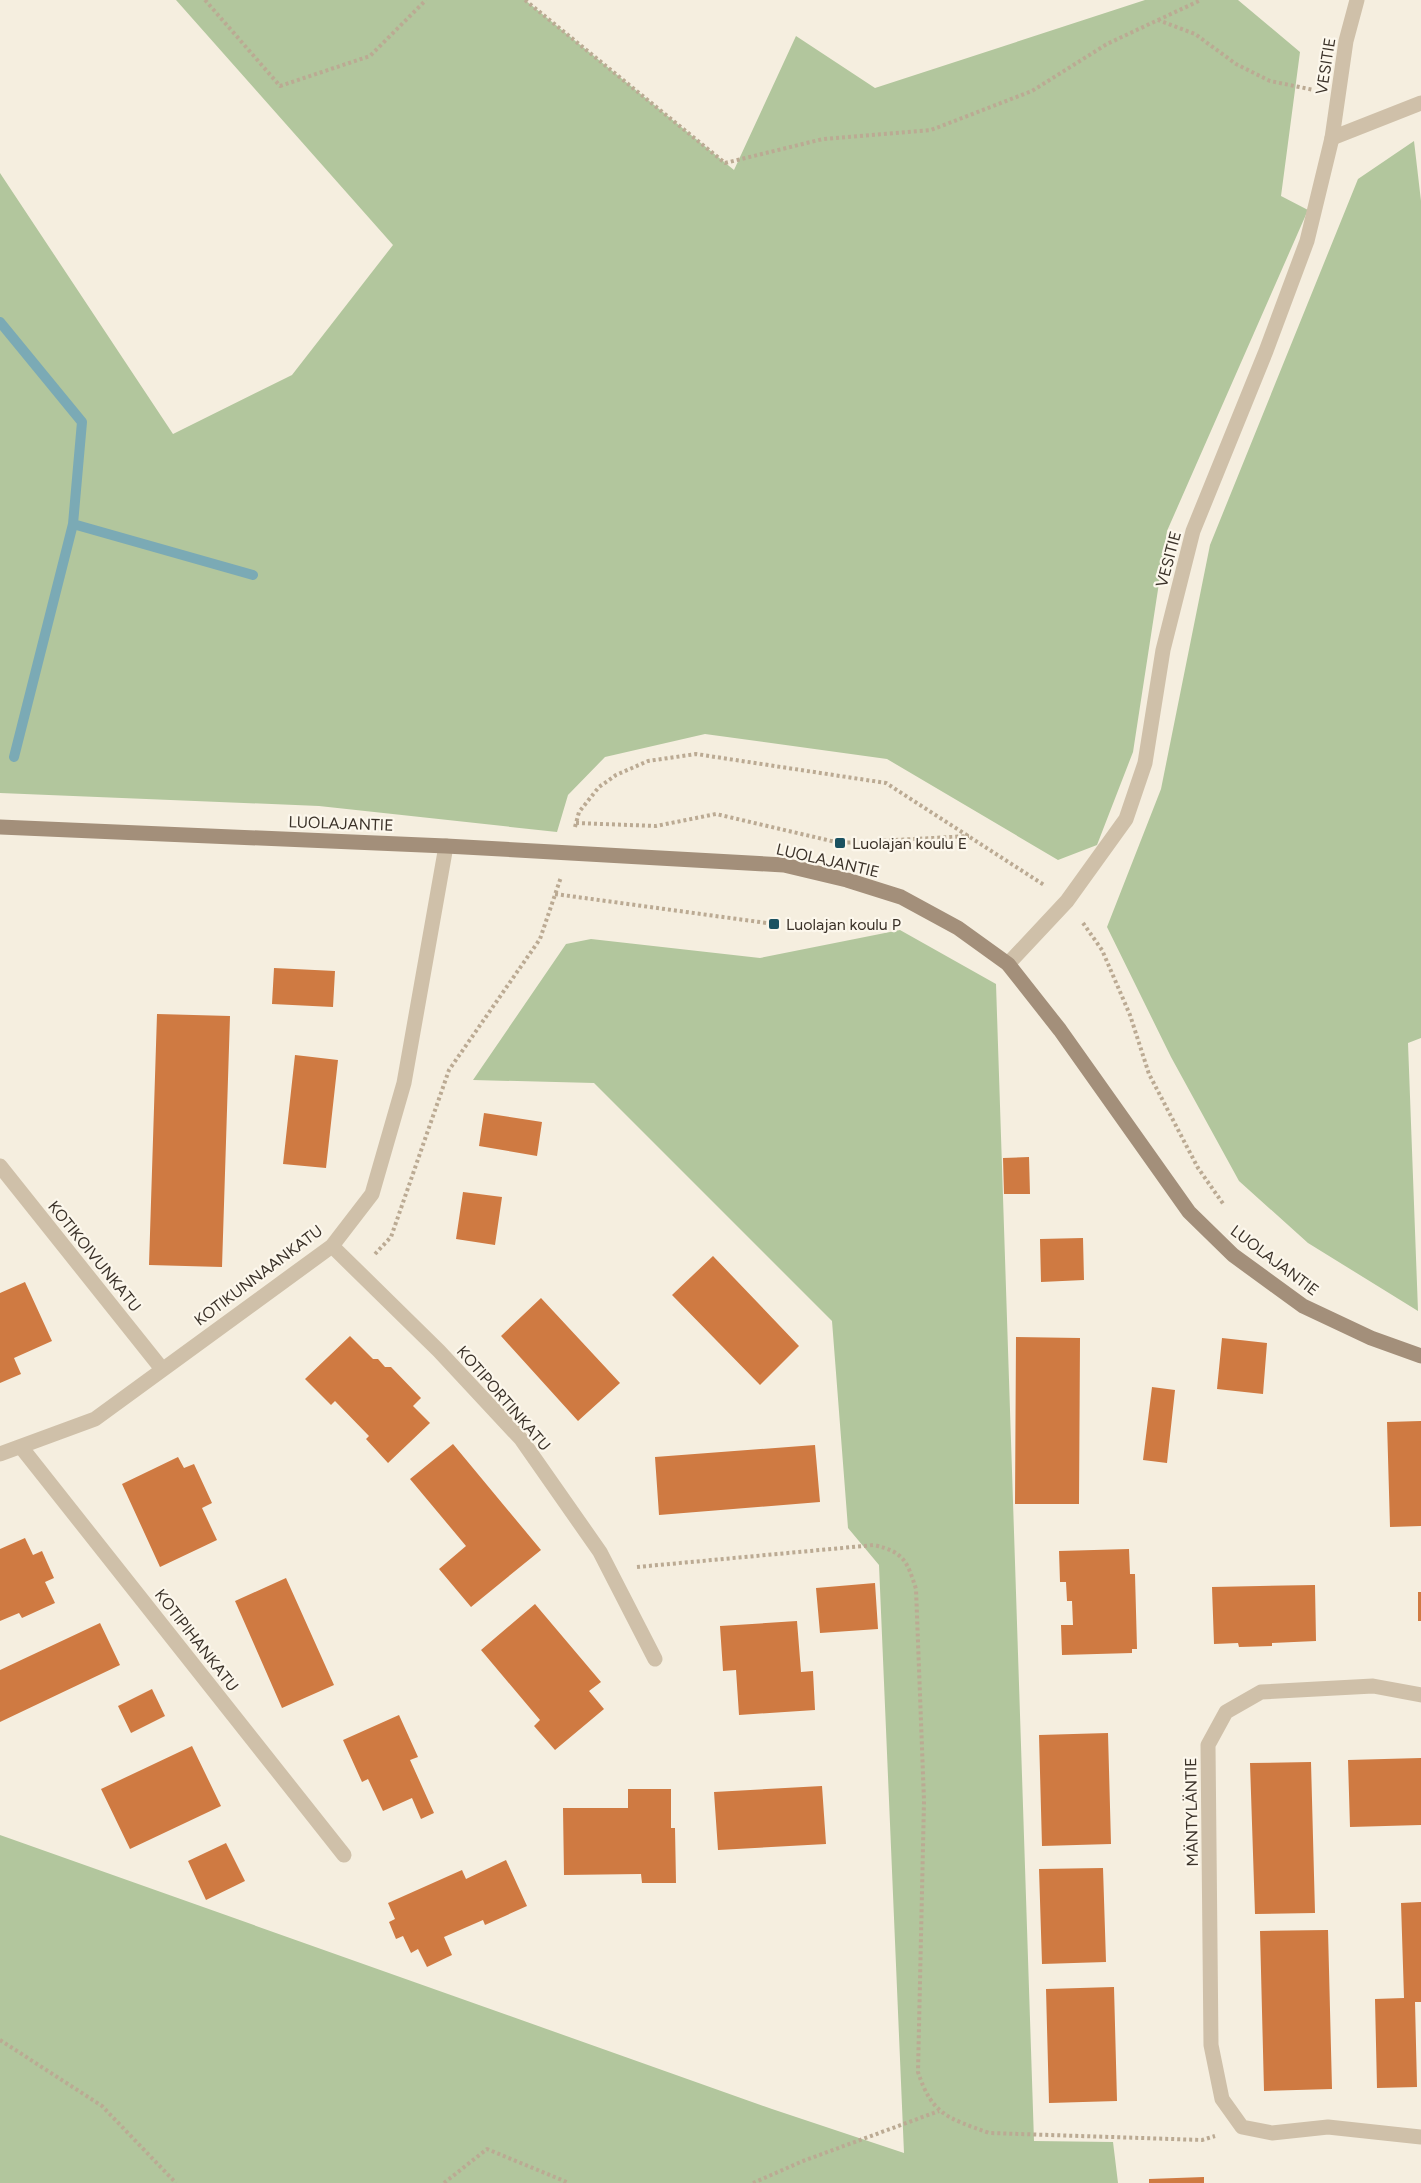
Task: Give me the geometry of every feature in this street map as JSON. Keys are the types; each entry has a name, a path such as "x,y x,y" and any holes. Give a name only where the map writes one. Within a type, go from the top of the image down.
{"main road":[{"name":"LUOLAJANTIE","path":"0,827 446,846 784,865 847,880 901,897 958,928 1008,964 1060,1030 1189,1212 1233,1255 1303,1306 1371,1338 1421,1356"}],"street":[{"name":"VESITIE","path":"1008,964 1067,901 1126,819 1144,763 1163,650 1194,531 1307,241 1332,138 1346,41 1358,0"},
{"path":"1332,138 1421,103"},
{"name":"KOTIKUNNAANKATU","path":"0,1454 95,1419 332,1246 372,1194 404,1083 446,846"},
{"name":"KOTIKOIVUNKATU","path":"0,1166 162,1369"},
{"name":"KOTIPORTINKATU","path":"332,1246 439,1351 520,1439 600,1552 655,1659"},
{"name":"KOTIPIHANKATU","path":"21,1447 344,1855"},
{"name":"MÄNTYLÄNTIE","path":"1242,2127 1222,2099 1211,2045 1208,1745 1226,1712 1261,1692 1373,1686 1421,1695"},
{"path":"1242,2127 1272,2133 1328,2127 1421,2138"}],"path":[{"path":"205,0 280,86 370,56 426,0"},
{"path":"525,0 725,163 823,139 931,130 1032,91 1107,44 1202,0"},
{"path":"1158,20 1195,34 1236,64 1270,81 1338,96"},
{"path":"576,823 656,826 716,814 840,843 969,836"},
{"path":"357,1272 391,1237 449,1070 540,939 569,853"},
{"path":"555,894 774,924"},
{"path":"609,1570 874,1545 900,1554 908,1566 916,1589 924,1801 918,2072 925,2093 939,2111 989,2133 1202,2140 1242,2127"},
{"path":"0,2040 102,2106 176,2183"},
{"path":"753,2183 939,2111"},
{"path":"444,2183 487,2149 569,2183"}],"green space":[{"path":"176,0 525,0 734,170 796,36 875,88 1145,0 1238,0 1300,52 1281,196 1308,210 1167,531 1133,752 1097,845 1058,860 887,759 705,734 605,757 568,795 557,832 319,806 0,793 0,173 173,434 292,375 393,245"},
{"path":"1414,141 1421,201 1421,1038 1408,1043 1418,1311 1308,1243 1239,1181 1171,1057 1107,927 1161,789 1210,545 1358,179"},
{"path":"900,930 996,984 1034,2141 1113,2142 1118,2183 0,2183 0,1835 772,2109 904,2153 879,1565 848,1528 832,1321 594,1083 473,1080 566,944 591,939 760,958"}],"building":[{"path":"274,968 335,971 333,1007 272,1004"},
{"path":"157,1014 230,1016 222,1267 149,1265"},
{"path":"295,1055 338,1060 326,1168 283,1164"},
{"path":"484,1113 542,1122 537,1156 479,1146"},
{"path":"1029,1157 1030,1194 1004,1194 1003,1158"},
{"path":"463,1192 502,1197 495,1245 456,1239"},
{"path":"1083,1238 1084,1280 1041,1282 1040,1239"},
{"path":"713,1256 799,1346 760,1385 672,1295"},
{"path":"25,1282 52,1341 14,1358 21,1374 0,1383 0,1293"},
{"path":"541,1298 620,1383 578,1421 501,1336"},
{"path":"350,1336 373,1359 378,1359 385,1367 391,1367 421,1398 413,1406 430,1423 388,1463 366,1439 369,1436 335,1401 331,1405 305,1379"},
{"path":"1016,1337 1080,1338 1079,1504 1015,1504"},
{"path":"1222,1338 1267,1343 1263,1394 1217,1389"},
{"path":"1152,1387 1175,1390 1167,1463 1143,1460"},
{"path":"1421,1421 1421,1526 1390,1527 1387,1422"},
{"path":"453,1444 541,1550 471,1607 439,1569 466,1546 410,1479"},
{"path":"815,1445 820,1502 659,1515 655,1457"},
{"path":"178,1457 184,1468 194,1464 212,1503 202,1508 217,1540 160,1567 122,1484"},
{"path":"25,1538 33,1555 42,1551 54,1578 45,1582 55,1603 22,1618 19,1613 0,1621 0,1549"},
{"path":"1129,1549 1130,1574 1135,1574 1137,1649 1132,1649 1132,1653 1062,1655 1061,1625 1073,1625 1072,1601 1067,1601 1066,1582 1060,1582 1059,1551"},
{"path":"286,1578 334,1685 282,1708 235,1601"},
{"path":"875,1583 878,1629 820,1633 816,1588"},
{"path":"1315,1585 1316,1641 1239,1647 1238,1643 1214,1644 1212,1587"},
{"path":"1418,1592 1421,1592 1421,1621 1418,1621"},
{"path":"535,1604 601,1682 589,1691 604,1709 555,1750 534,1726 540,1720 481,1650"},
{"path":"797,1621 801,1672 813,1671 815,1710 739,1715 736,1670 723,1671 720,1626"},
{"path":"100,1623 120,1665 0,1722 0,1670"},
{"path":"152,1689 165,1716 131,1733 118,1706"},
{"path":"399,1715 418,1757 410,1760 434,1813 421,1819 412,1798 383,1811 368,1779 362,1782 343,1740"},
{"path":"1108,1733 1111,1844 1042,1846 1039,1735"},
{"path":"192,1746 221,1806 130,1849 101,1789"},
{"path":"1421,1758 1421,1825 1350,1827 1348,1760"},
{"path":"1311,1762 1315,1913 1255,1914 1250,1763"},
{"path":"822,1786 826,1844 718,1850 714,1792"},
{"path":"628,1789 671,1789 671,1828 675,1828 676,1883 642,1883 641,1874 564,1875 563,1808 628,1808"},
{"path":"226,1843 245,1881 206,1900 188,1861"},
{"path":"506,1860 527,1906 485,1925 483,1920 444,1937 452,1955 427,1967 418,1949 411,1953 403,1936 396,1939 389,1922 395,1919 388,1903 462,1870 466,1879"},
{"path":"1103,1868 1106,1962 1042,1964 1039,1869"},
{"path":"1421,1902 1421,2002 1415,2002 1417,2087 1377,2088 1375,1999 1404,1998 1401,1903"},
{"path":"1328,1930 1332,2089 1264,2091 1260,1931"},
{"path":"1114,1987 1117,2101 1049,2103 1046,1989"},
{"path":"1204,2177 1204,2183 1149,2183 1149,2179"}],"waterway":[{"path":"0,322 82,422 73,524 253,575"},
{"path":"14,757 73,524"}],"place":[{"name":"Luolajan koulu E","path":"840,843"},
{"name":"Luolajan koulu P","path":"774,924"}]}
